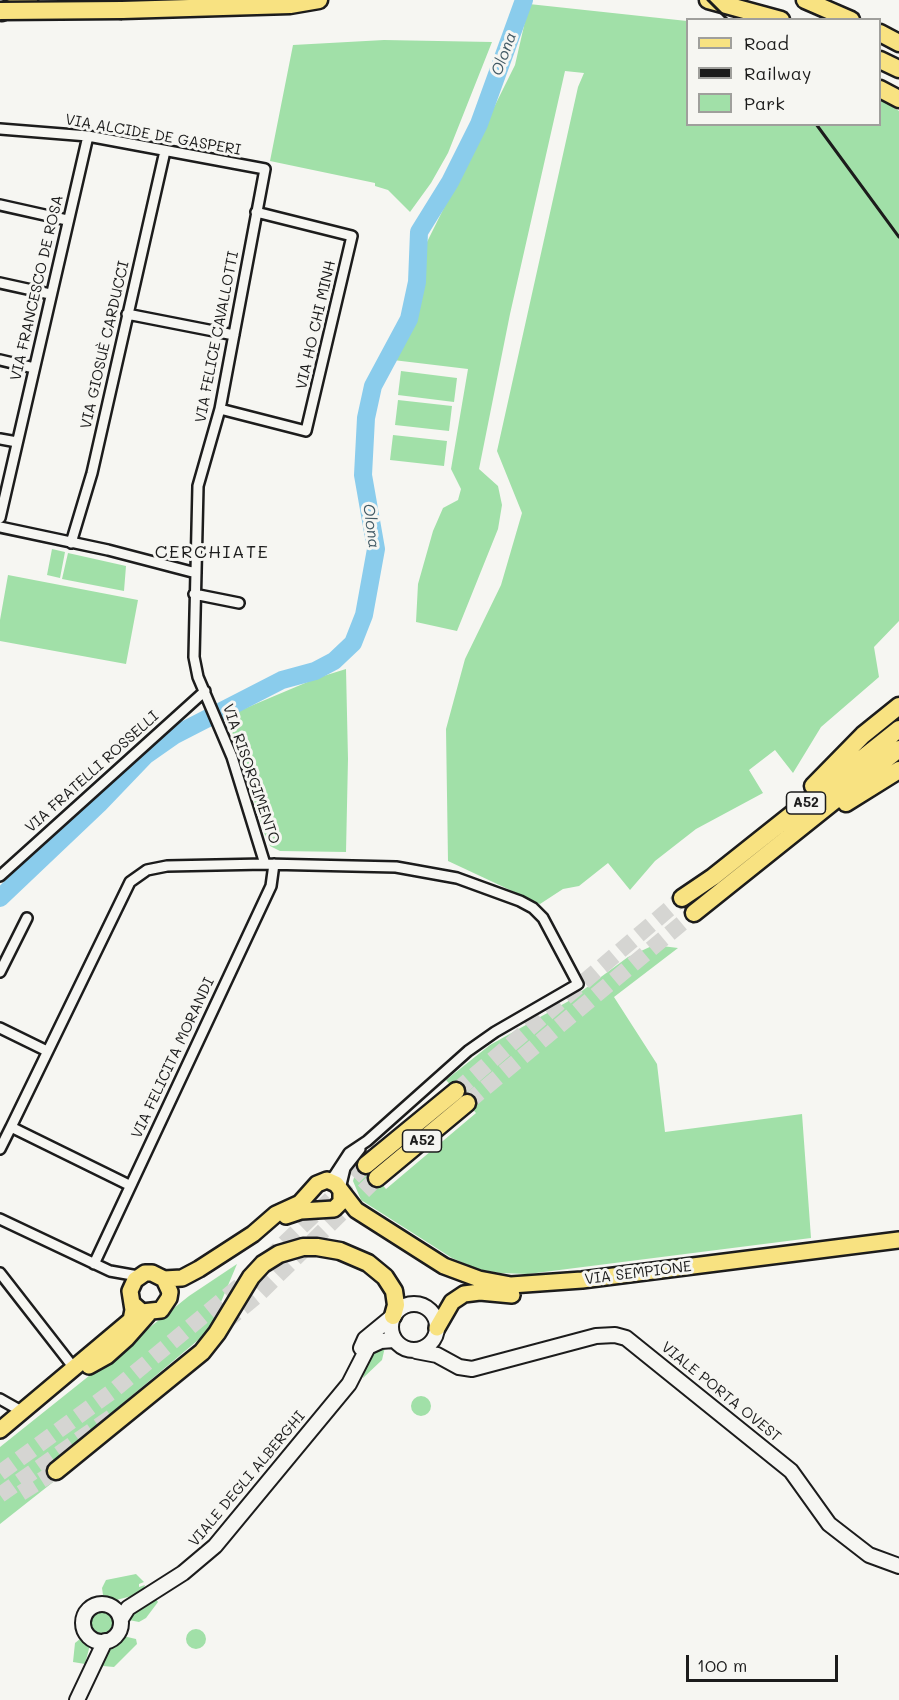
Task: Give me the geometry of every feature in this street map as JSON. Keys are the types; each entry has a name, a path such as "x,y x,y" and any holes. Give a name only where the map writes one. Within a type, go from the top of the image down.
{"highway":[{"path":"0,12 29,0"},
{"path":"0,12 290,5 319,0"},
{"path":"698,0 743,18"},
{"path":"708,0 774,18"},
{"path":"805,0 849,18"},
{"path":"881,26 899,30"},
{"path":"881,34 899,43"},
{"path":"881,61 899,69"},
{"path":"881,90 899,99"},
{"path":"713,877 743,842 817,782 899,704"},
{"name":"A52","path":"682,898 713,877 899,729"},
{"name":"A52","path":"694,913 899,749"},
{"path":"761,859 899,770"},
{"name":"A52","path":"366,1165 461,1097 377,1178"},
{"path":"56,1471 202,1352 217,1333 251,1277 263,1264 279,1254 303,1247 317,1247 340,1251 368,1263 385,1277 394,1291 396,1305 393,1316"}],"main road":[{"name":"VIA SEMPIONE","path":"320,1184 336,1184 351,1206 444,1266 479,1279 522,1285 582,1280 899,1240"},
{"path":"320,1184 312,1203 327,1211 338,1206 341,1191"},
{"path":"0,1430 130,1320 134,1290 152,1273 164,1279 182,1278 199,1269 254,1234 282,1210 300,1203 320,1184"},
{"name":"VIA SEMPIONE","path":"169,1299 257,1241 286,1216 301,1211 348,1214 389,1232"},
{"path":"134,1290 137,1309 149,1313 161,1310 169,1299 170,1292 164,1279"},
{"path":"437,1328 452,1302 464,1294 480,1292 531,1294 582,1280"},
{"path":"74,1368 91,1366 107,1356 137,1328 149,1313"}],"street":[{"name":"VIA ALCIDE DE GASPERI","path":"0,129 88,136 265,169"},
{"name":"VIA FRANCESCO DE ROSA","path":"0,518 88,136"},
{"name":"VIA GIOSUÈ CARDUCCI","path":"71,543 92,473 165,151"},
{"name":"VIA FELICE CAVALLOTTI","path":"194,594 196,509 200,476 220,409 265,169"},
{"path":"0,205 67,220"},
{"name":"VIA HO CHI MINH","path":"220,409 306,430 352,236 256,212"},
{"path":"0,283 50,294"},
{"path":"127,314 234,335"},
{"path":"0,360 34,368"},
{"path":"0,439 17,442"},
{"path":"0,527 196,573"},
{"path":"194,594 239,603"},
{"name":"VIA RISORGIMENTO","path":"194,594 194,657 269,864 396,867 475,884 533,908 552,932 564,961 578,984 483,1040 367,1141"},
{"name":"VIA FRATELLI ROSSELLI","path":"0,876 205,691"},
{"path":"0,1149 130,882 147,870 167,866 269,864"},
{"name":"VIA FELICITA MORANDI","path":"94,1264 129,1185 271,886 269,864"},
{"path":"0,972 27,918"},
{"path":"0,1028 47,1051"},
{"path":"11,1127 129,1185"},
{"path":"320,1184 334,1176 349,1153 367,1141"},
{"path":"341,1191 345,1168 367,1141"},
{"path":"0,1219 110,1271 134,1290"},
{"path":"110,1271 134,1290"},
{"path":"0,1273 74,1368"},
{"path":"407,1305 422,1305 433,1314 437,1328 431,1343 416,1351 403,1348 394,1340 390,1328 393,1316 407,1305"},
{"name":"VIALE DEGLI ALBERGHI","path":"358,1368 365,1339 393,1316"},
{"name":"VIALE PORTA OVEST","path":"437,1328 442,1343 451,1356 464,1363 486,1364"},
{"name":"VIALE PORTA OVEST","path":"416,1351 437,1355 463,1368 472,1369 596,1336 615,1335 626,1338 791,1471 829,1524 869,1555 899,1566"},
{"name":"VIALE DEGLI ALBERGHI","path":"121,1619 128,1608 189,1569 215,1546 349,1384 368,1347 381,1341 394,1340"},
{"path":"0,1399 23,1412"},
{"name":"VIALE DEGLI ALBERGHI","path":"107,1604 147,1597"},
{"path":"77,1700 100,1641 118,1633 121,1619 116,1609 107,1604 91,1608 84,1619 85,1630 100,1641"}],"green space":[{"path":"529,4 686,21 686,126 881,126 881,100 899,111 899,621 874,647 879,677 821,727 793,773 775,750 749,770 763,793 696,829 655,861 630,890 608,863 579,886 563,889 540,904 448,861 446,729 465,659 501,585 522,513 497,451 578,87 584,73 565,71 510,314 479,469 498,486 502,505 498,529 457,631 416,622 418,584 433,531 443,508 458,500 461,489 451,469 468,369 393,360 421,300 425,246 515,65"},
{"path":"384,40 492,42 448,153 431,183 410,212 388,190 375,186 375,183 270,161 293,45"},
{"path":"401,371 457,378 454,402 398,395"},
{"path":"398,400 452,406 449,431 395,425"},
{"path":"393,435 447,441 444,466 390,460"},
{"path":"52,549 65,552 60,578 47,575"},
{"path":"68,553 126,566 124,591 62,579"},
{"path":"8,575 138,600 126,664 0,641 0,620"},
{"path":"346,669 348,759 346,852 280,851 270,846 265,835 227,716 317,678"},
{"path":"654,945 678,948 614,997 657,1064 665,1132 802,1114 811,1238 528,1274 500,1273 477,1269 452,1258 361,1200 353,1181 360,1158 386,1189 476,1113 446,1080 490,1045 567,1002 628,957"},
{"path":"237,1264 213,1321 203,1336 49,1465 57,1479 0,1524 0,1447 189,1296"},
{"path":"385,1347 382,1360 363,1378 367,1360 375,1348"},
{"path":"421,1396 428,1399 431,1406 428,1413 421,1416 414,1413 411,1406 414,1399"},
{"path":"136,1574 144,1582 139,1584 139,1587 145,1585 143,1591 116,1600 103,1595 102,1588 106,1580"},
{"path":"156,1599 158,1602 146,1618 139,1622 129,1620 129,1612"},
{"path":"102,1611 110,1614 113,1622 110,1630 102,1633 94,1630 91,1622 94,1614"},
{"path":"196,1629 203,1632 206,1639 203,1646 196,1649 189,1646 186,1639 189,1632"},
{"path":"123,1636 136,1639 137,1644 114,1667 103,1666 96,1675 108,1647"},
{"path":"80,1639 86,1639 90,1645 85,1664 73,1662 75,1643"}],"waterway":[{"name":"Olona","path":"0,898 99,804 145,756 175,735 282,680 315,671 334,661 353,643 364,615 376,549 363,475 366,418 373,386 409,319 417,282 419,232 450,182 479,124 524,0"}],"tunnel":[{"path":"456,1091 682,898"},
{"path":"467,1103 694,913"},
{"path":"267,1260 366,1165"},
{"path":"224,1323 258,1295 377,1178"},
{"path":"0,1473 114,1390 249,1278"},
{"path":"0,1495 117,1413"},
{"path":"21,1493 56,1471"}],"railway":[{"path":"708,0 726,18"},
{"path":"817,126 899,237"}],"district":[{"name":"CERCHIATE","path":"212,552"}]}
